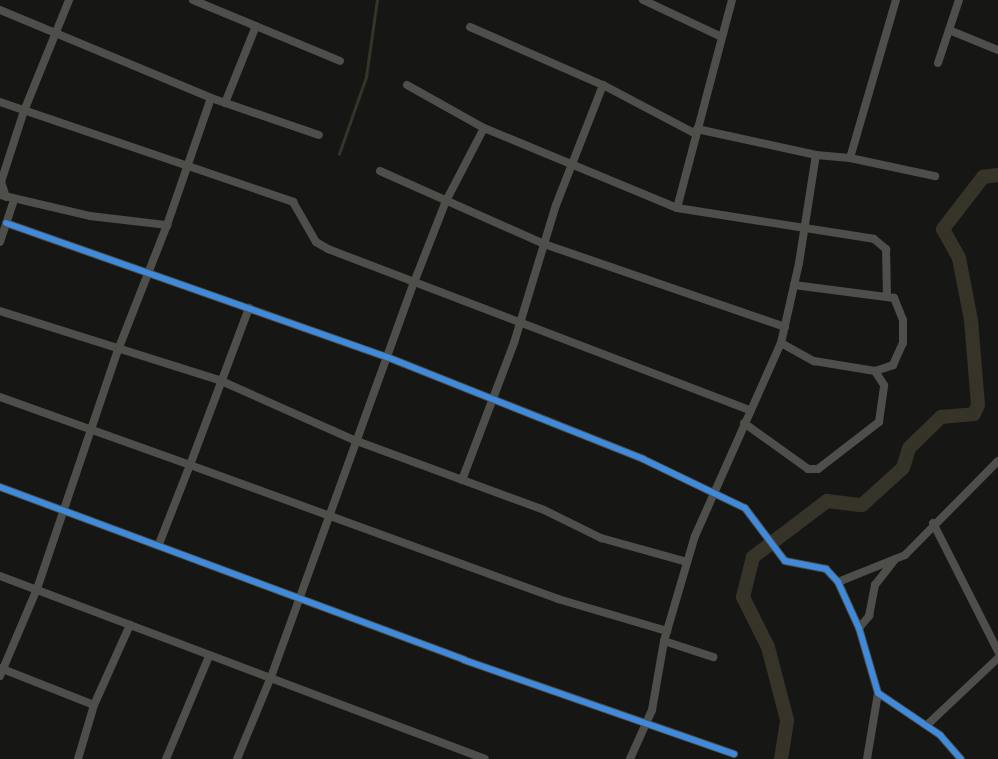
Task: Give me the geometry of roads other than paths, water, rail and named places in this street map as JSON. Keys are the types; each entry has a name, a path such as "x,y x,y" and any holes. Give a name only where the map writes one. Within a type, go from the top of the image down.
{"street":[{"path":"0,242 6,223 7,197 1,182 24,111 69,0"},
{"path":"193,0 340,61"},
{"path":"643,0 720,36"},
{"path":"677,208 720,36 732,0"},
{"path":"850,158 896,0"},
{"path":"938,63 959,0"},
{"path":"0,10 57,32 211,98 319,135"},
{"path":"225,103 256,26"},
{"path":"470,27 603,85 697,131 816,156 850,158 935,176"},
{"path":"949,30 998,50"},
{"path":"407,85 446,110 484,128 677,208 880,242 886,249 887,295"},
{"path":"462,480 520,323 571,165 603,85"},
{"path":"94,705 1,671 37,589 92,432 118,350 150,272 211,98"},
{"path":"0,102 297,204 316,242 520,323 749,410"},
{"path":"237,759 271,677 354,440 415,280 446,202 484,128"},
{"path":"630,759 652,710 664,641 687,562 714,493 749,410 781,343 786,327 816,156"},
{"path":"380,171 544,244 786,327"},
{"path":"7,197 90,216 167,225"},
{"path":"6,223 150,272 387,357 643,459 745,508 785,561 826,570 838,582 858,628 878,693 867,759"},
{"path":"781,343 814,361 875,371 893,365 903,343 902,313 894,298 887,295 794,285"},
{"path":"159,544 190,465 219,380 250,308"},
{"path":"0,311 118,350 219,380 354,440 544,510 601,538 687,562"},
{"path":"744,423 808,469 818,468 880,422 885,392 882,379 875,371"},
{"path":"0,398 190,465 328,518 558,599 667,631"},
{"path":"838,582 895,560 912,549 933,523 991,472 998,461"},
{"path":"991,472 998,477"},
{"path":"0,487 64,513 159,544 298,599 645,726 734,754"},
{"path":"933,523 998,652"},
{"path":"858,628 869,616 876,585 895,560"},
{"path":"0,576 485,759"},
{"path":"78,759 94,705 130,625"},
{"path":"664,641 713,658"},
{"path":"166,759 209,656"},
{"path":"927,725 998,658"},
{"path":"878,693 927,725 961,759"}],"waterway":[{"path":"339,154 366,77 377,0"},
{"path":"781,759 787,720 768,647 743,597 753,557 827,501 862,505 903,468 909,448 941,417 974,414 978,405 971,320 959,258 943,229 983,177 998,175"}]}
